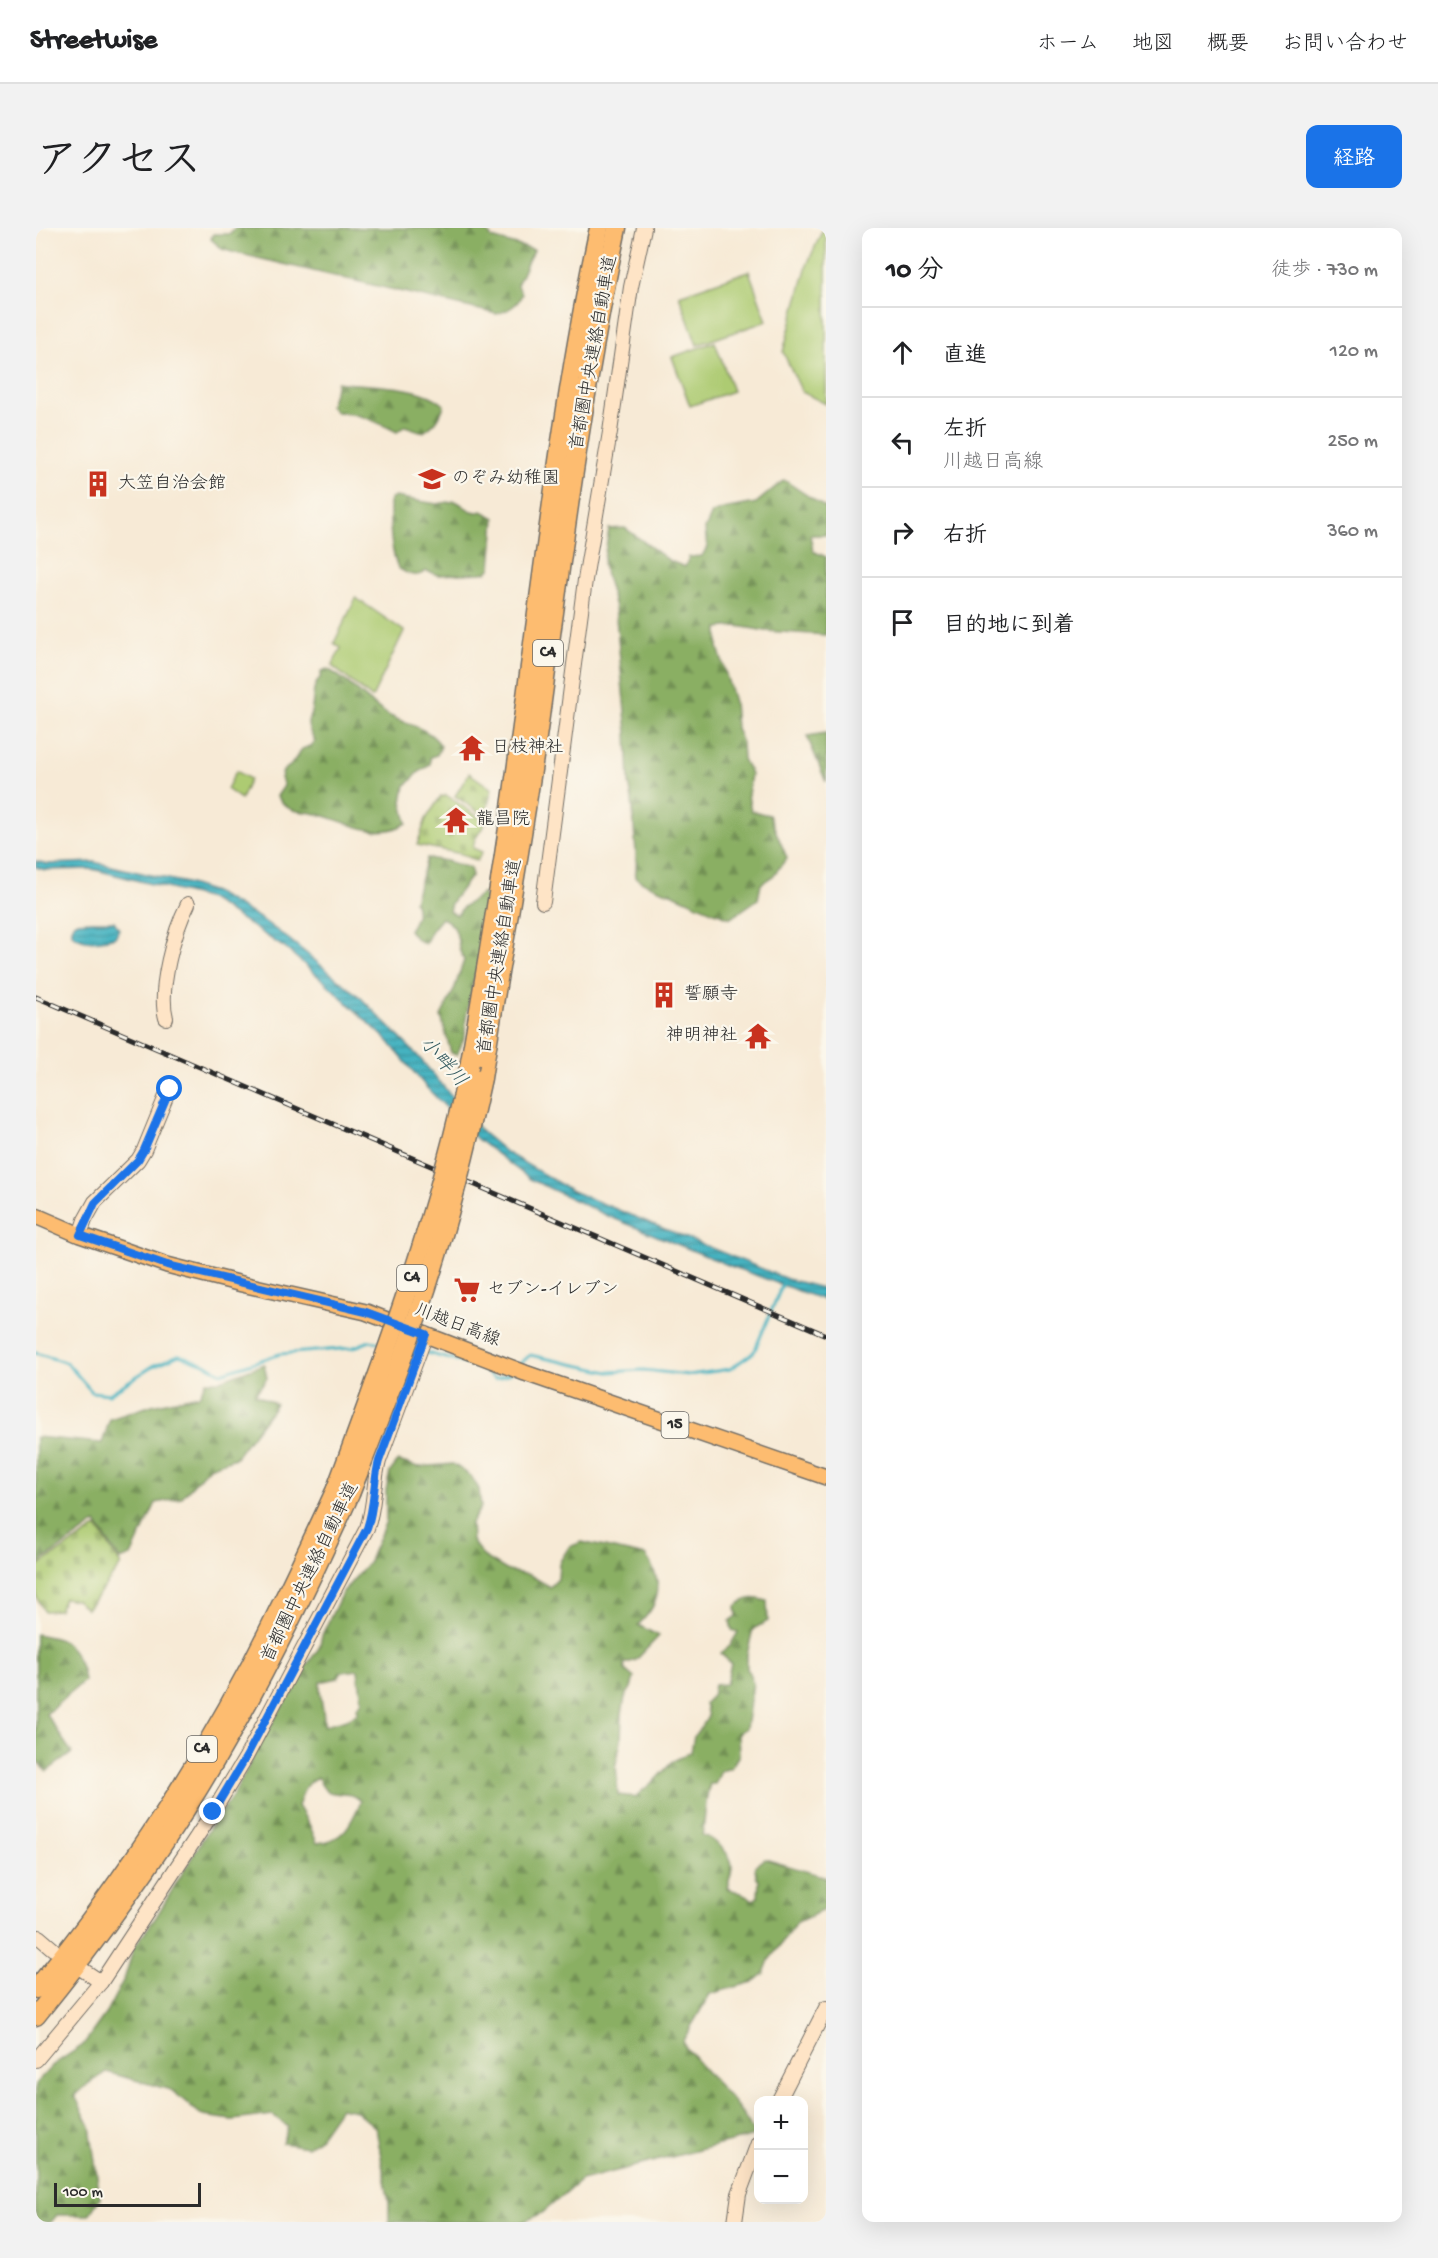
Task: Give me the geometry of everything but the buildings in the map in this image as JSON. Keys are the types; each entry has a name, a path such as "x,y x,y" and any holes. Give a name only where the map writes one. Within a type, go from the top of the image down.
{"highway":[{"name":"首都圏中央連絡自動車道","path":"36,2016 112,1918 200,1786 289,1626 343,1491 421,1253 452,1143 470,1062 492,942 562,430 599,228"},
{"name":"首都圏中央連絡自動車道","path":"36,1989 137,1852 203,1748 275,1619 343,1491 394,1383 433,1269 451,1208 482,1078 540,717 554,597 596,329 617,228"}],"main road":[{"name":"川越日高線","path":"36,1216 80,1235 167,1265 366,1312 525,1373 826,1478"}],"street":[{"path":"543,902 585,580 631,287 644,228"},
{"path":"166,1018 163,1008 170,956 177,929 188,904"},
{"path":"80,1235 95,1203 138,1160 170,1089"},
{"path":"36,2060 100,1982 219,1802 246,1757 367,1528 372,1515 374,1480 379,1461 426,1334"},
{"path":"39,1937 53,1949"},
{"path":"83,1970 100,1982"},
{"path":"781,2096 826,2008"},
{"path":"735,2222 739,2194 756,2150"}],"green space":[{"path":"235,228 442,228 447,231 457,228 487,228 492,238 534,250 517,284 522,293 519,301 509,309 497,314 232,252 222,249 211,239 213,234 229,234"},
{"path":"826,228 826,404 802,392 783,352 807,265 823,229"},
{"path":"749,271 767,321 697,345 679,295"},
{"path":"715,342 733,391 690,406 672,357"},
{"path":"337,382 408,389 434,398 444,405 436,421 423,432 405,426 397,432 360,416 336,412 330,406"},
{"path":"784,480 826,508 826,535 810,535 813,551 826,557 826,635 766,631 737,626 718,628 718,647 734,702 736,728 742,743 743,759 751,774 748,795 751,811 769,815 787,858 773,876 761,884 758,899 731,918 651,886 635,877 632,797 615,607 603,565 609,529 625,528 670,561 685,567 689,557 702,556 707,547 705,529 712,513 756,503"},
{"path":"395,497 437,504 455,501 471,511 482,511 495,518 491,568 481,573 438,575 426,571 415,575 398,568 390,526 390,499"},
{"path":"356,598 404,631 372,698 332,666 341,648 334,643"},
{"path":"327,669 382,711 425,731 441,746 437,755 430,757 430,765 405,785 402,802 407,823 384,831 362,828 317,814 295,811 286,807 277,796 284,786 281,778 283,771 291,765 302,749 312,745 315,741 309,730 308,721 315,686 321,676 321,671"},
{"path":"826,733 826,782 807,736"},
{"path":"236,771 250,779 241,799 227,789"},
{"path":"469,773 492,789 485,816 455,796"},
{"path":"446,795 486,822 475,839 473,848 482,852 477,861 462,854 417,845 426,819 441,796"},
{"path":"427,858 470,868 472,875 451,903 449,911 457,915 463,907 483,893 487,901 487,915 480,941 480,962 466,1017 465,1035 457,1055 451,1053 441,1016 454,990 464,960 456,931 449,922 442,918 432,930 425,944 416,939 409,930 416,916 414,901"},
{"path":"264,1364 267,1378 255,1394 276,1404 235,1458 209,1467 181,1498 156,1503 131,1556 120,1560 96,1523 36,1565 36,1437 102,1443 110,1419 152,1405 199,1395 206,1381 218,1381"},
{"path":"398,1461 418,1467 453,1464 471,1476 479,1489 481,1507 471,1523 472,1541 483,1556 508,1571 530,1575 550,1587 558,1579 559,1563 569,1547 582,1542 646,1556 656,1575 657,1592 651,1609 638,1625 659,1636 636,1660 624,1664 625,1670 634,1678 625,1697 622,1713 621,1741 616,1763 618,1795 635,1797 673,1761 691,1752 694,1736 708,1717 705,1703 712,1696 714,1685 726,1684 731,1664 721,1653 730,1646 738,1632 732,1630 730,1621 737,1616 736,1606 751,1599 767,1601 768,1621 753,1629 747,1654 747,1668 753,1683 746,1728 738,1733 739,1755 731,1768 721,1771 715,1784 710,1784 702,1835 715,1842 730,1858 732,1866 727,1888 753,1900 758,1897 759,1880 755,1866 765,1859 826,1877 826,1909 797,1922 769,1960 764,1973 753,1982 710,1994 682,2042 733,2101 750,2125 754,2136 581,2180 542,2213 523,2222 389,2222 389,2203 376,2128 356,2111 340,2108 319,2138 307,2147 282,2143 288,2127 273,2115 233,2120 203,2116 171,2090 106,2072 75,2096 90,2126 100,2198 89,2215 57,2215 51,2222 36,2222 36,2083 53,2065 83,2045 106,2013 125,1977 134,1947 156,1917 212,1824 234,1794 261,1742 319,1648 322,1635 342,1593 368,1563 386,1521 386,1490 390,1472","holes":["358,1670 362,1702 357,1707 358,1712 350,1718 324,1726 320,1682 338,1678 342,1672","318,1777 322,1785 331,1793 348,1794 361,1801 350,1824 340,1835 326,1842 317,1843 298,1806 307,1785 313,1779"]},
{"path":"97,1527 121,1565 87,1609 76,1600 64,1598 59,1610 44,1611 36,1596 36,1567"},
{"path":"36,1634 58,1639 68,1645 78,1659 84,1681 46,1714 72,1753 47,1771 36,1760"}],"water":[{"path":"36,861 47,864 94,862 186,883 214,892 261,919 361,998 417,1055 482,1132 507,1153 572,1191 787,1279 826,1289 826,1301 733,1267 608,1216 530,1179 477,1139 427,1088 387,1040 326,983 285,948 210,899 92,869 45,870 36,867"},
{"path":"114,921 119,929 115,937 98,940 82,939 72,934 75,922"}],"waterway":[{"path":"518,1366 530,1355 609,1372 643,1370 689,1375 730,1369 754,1352 783,1283"},
{"path":"36,1353 67,1363 92,1392 109,1394 153,1366 179,1355 205,1364 221,1373 280,1354 352,1348 370,1341 381,1343"},
{"path":"423,1352 479,1367 495,1379 511,1373"}],"railway":[{"path":"36,997 826,1335"}],"place":[{"name":"のぞみ幼稚園","path":"432,479"},
{"name":"大笠自治会館","path":"98,484"},
{"name":"日枝神社","path":"472,748"},
{"name":"龍昌院","path":"456,820"},
{"name":"誓願寺","path":"664,995"},
{"name":"神明神社","path":"758,1036"},
{"name":"セブン-イレブン","path":"467,1290"}],"route":[{"path":"170,1089 150,1141 138,1160 95,1203 85,1220 80,1235 167,1265 366,1312 426,1334 379,1461 374,1480 372,1515 367,1528 302,1647 246,1757 213,1812"}],"water label":[{"name":"小畔川","path":"442,1063"}]}
